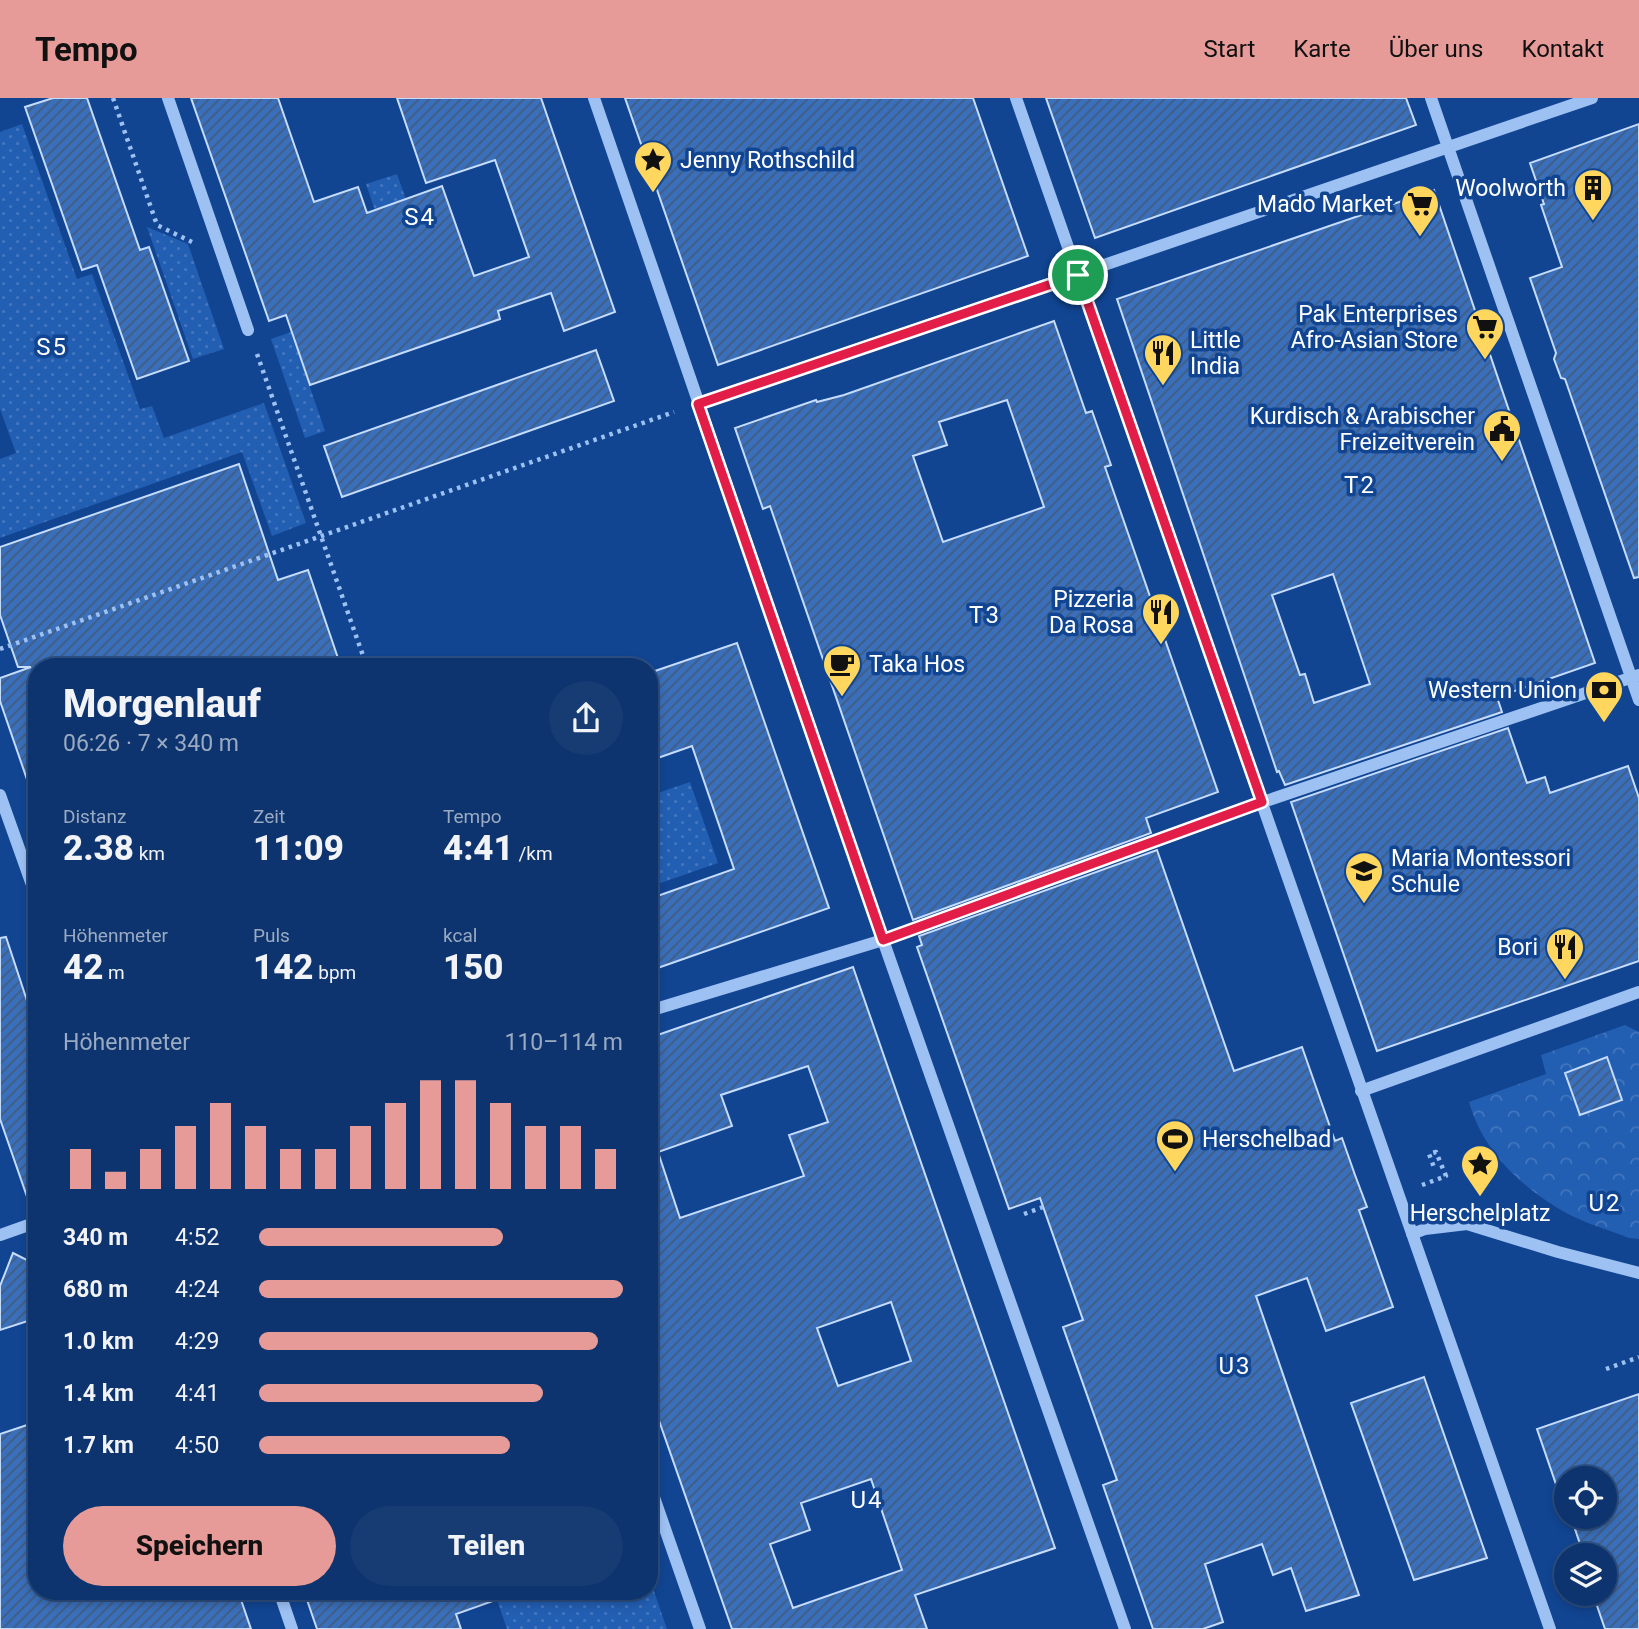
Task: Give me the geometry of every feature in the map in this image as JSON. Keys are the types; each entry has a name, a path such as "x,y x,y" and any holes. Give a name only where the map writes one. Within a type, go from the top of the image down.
{"street":[{"path":"168,98 248,330"},
{"path":"594,98 883,940 1125,1629"},
{"path":"1016,98 1550,1629"},
{"path":"1431,98 1635,676 1639,700"},
{"path":"698,404 1592,98"},
{"path":"658,1008 883,940 1262,802 1635,676"},
{"path":"0,795 28,874"},
{"path":"1361,1091 1639,992"},
{"path":"1412,1234 1425,1229 1467,1223 1558,1252 1639,1273"},
{"path":"0,1235 28,1225"},
{"path":"658,1509 700,1629"},
{"path":"282,1600 292,1629"}],"path":[{"path":"113,98 157,225 198,246"},
{"path":"248,330 364,658"},
{"path":"0,649 698,404"},
{"path":"1435,1170 1429,1154 1436,1152 1443,1168"},
{"path":"1024,1214 1044,1208"},
{"path":"1606,1369 1639,1357"}],"green space":[{"path":"22,124 77,279 92,274 140,409 152,406 164,438 264,403 306,523 272,536 242,452 0,538 0,459 16,453 0,409 0,132"},
{"path":"397,174 429,264 397,275 366,184"},
{"path":"147,227 188,244 224,349 193,359"},
{"path":"291,332 325,431 305,438 271,339"},
{"path":"690,782 718,863 658,884 658,793"},
{"path":"1625,1025 1639,1032 1639,1239 1629,1238 1575,1218 1521,1181 1484,1137 1469,1102 1546,1074 1541,1055"},
{"path":"497,1600 657,1600 667,1629 507,1629"}],"building":[{"path":"53,98 87,98 140,250 149,247 189,361 137,379 97,265 82,270 25,107"},
{"path":"191,98 278,98 314,202 358,187 367,213 442,186 474,276 529,257 495,160 426,183 397,98 541,98 615,312 564,331 551,293 498,311 500,319 310,385 286,315 269,321"},
{"path":"625,98 973,98 1028,256 718,365"},
{"path":"1046,98 1406,98 1416,125 1095,238"},
{"path":"1639,124 1639,577 1634,578 1565,379 1561,378 1554,359 1556,353 1530,278 1562,267 1530,163"},
{"path":"1434,190 1595,663 1497,697 1502,712 1285,785 1279,771 1277,772 1117,299","holes":["1333,574 1370,684 1314,703 1305,674 1300,675 1272,595"]},
{"path":"1054,321 1086,413 1092,411 1111,465 1105,467 1218,792 1146,818 1151,833 913,920 770,506 763,509 735,428 816,400 817,402 844,395","holes":["1007,400 1044,507 943,542 913,456 947,445 939,422"]},
{"path":"596,350 614,401 342,497 324,446"},
{"path":"239,464 278,580 308,570 338,658 28,658 28,667 18,667 0,615 0,547"},
{"path":"737,643 829,908 658,968 658,896 734,869 692,746 658,758 658,670"},
{"path":"28,668 28,782 0,701 0,678"},
{"path":"1508,728 1527,783 1545,777 1550,793 1628,766 1639,798 1639,961 1377,1051 1291,802"},
{"name":"Herschelbad","path":"1157,850 1234,1071 1302,1047 1335,1141 1342,1138 1367,1207 1359,1210 1393,1307 1326,1331 1307,1278 1256,1296 1359,1595 1306,1611 1291,1568 1273,1575 1262,1544 1205,1564 1223,1622 1203,1629 1153,1629 1103,1485 1117,1480 1063,1327 1083,1320 1040,1198 1009,1209 917,947 922,945 919,936"},
{"path":"6,937 28,1004 28,1200 0,1119 0,938"},
{"path":"853,967 1055,1548 915,1595 927,1629 732,1629 658,1418 658,1152 658,1035","holes":["808,1066 828,1122 789,1135 804,1176 680,1218 658,1152 732,1126 721,1095","891,1302 911,1361 838,1386 817,1328","871,1479 902,1570 793,1608 770,1544 810,1530 801,1503"]},
{"path":"1607,1057 1622,1100 1580,1115 1565,1073"},
{"path":"13,1253 28,1260 28,1321 0,1330 0,1286"},
{"path":"1424,1377 1487,1558 1414,1580 1351,1403"},
{"path":"1639,1394 1639,1629 1605,1629 1597,1606 1617,1606 1617,1543 1580,1543 1575,1529 1617,1529 1617,1466 1554,1466 1554,1478 1537,1429"},
{"path":"27,1425 28,1428 28,1600 241,1600 251,1629 0,1629 0,1434"},
{"path":"307,1600 496,1600 456,1614 461,1629 317,1629"}],"place":[{"name":"Jenny Rothschild","path":"653,194"},
{"name":"Woolworth","path":"1593,222"},
{"name":"Mado Market","path":"1420,238"},
{"name":"Pak Enterprises Afro-Asian Store","path":"1485,361"},
{"name":"Little India","path":"1163,387"},
{"name":"Kurdisch & Arabischer Freizeitverein","path":"1502,463"},
{"name":"Pizzeria Da Rosa","path":"1161,646"},
{"name":"Taka Hos","path":"842,698"},
{"name":"Western Union","path":"1604,724"},
{"name":"Maria Montessori Schule","path":"1364,905"},
{"name":"Bori","path":"1565,981"},
{"name":"Herschelbad","path":"1175,1173"},
{"name":"Herschelplatz","path":"1480,1198"}],"district":[{"name":"S4","path":"420,217"},
{"name":"S5","path":"52,347"},
{"name":"T2","path":"1360,485"},
{"name":"T3","path":"985,615"},
{"name":"U2","path":"1605,1203"},
{"name":"U3","path":"1235,1366"},
{"name":"U4","path":"867,1500"}],"route":[{"path":"1078,275 1262,802 883,940 698,404 1078,275"}]}
